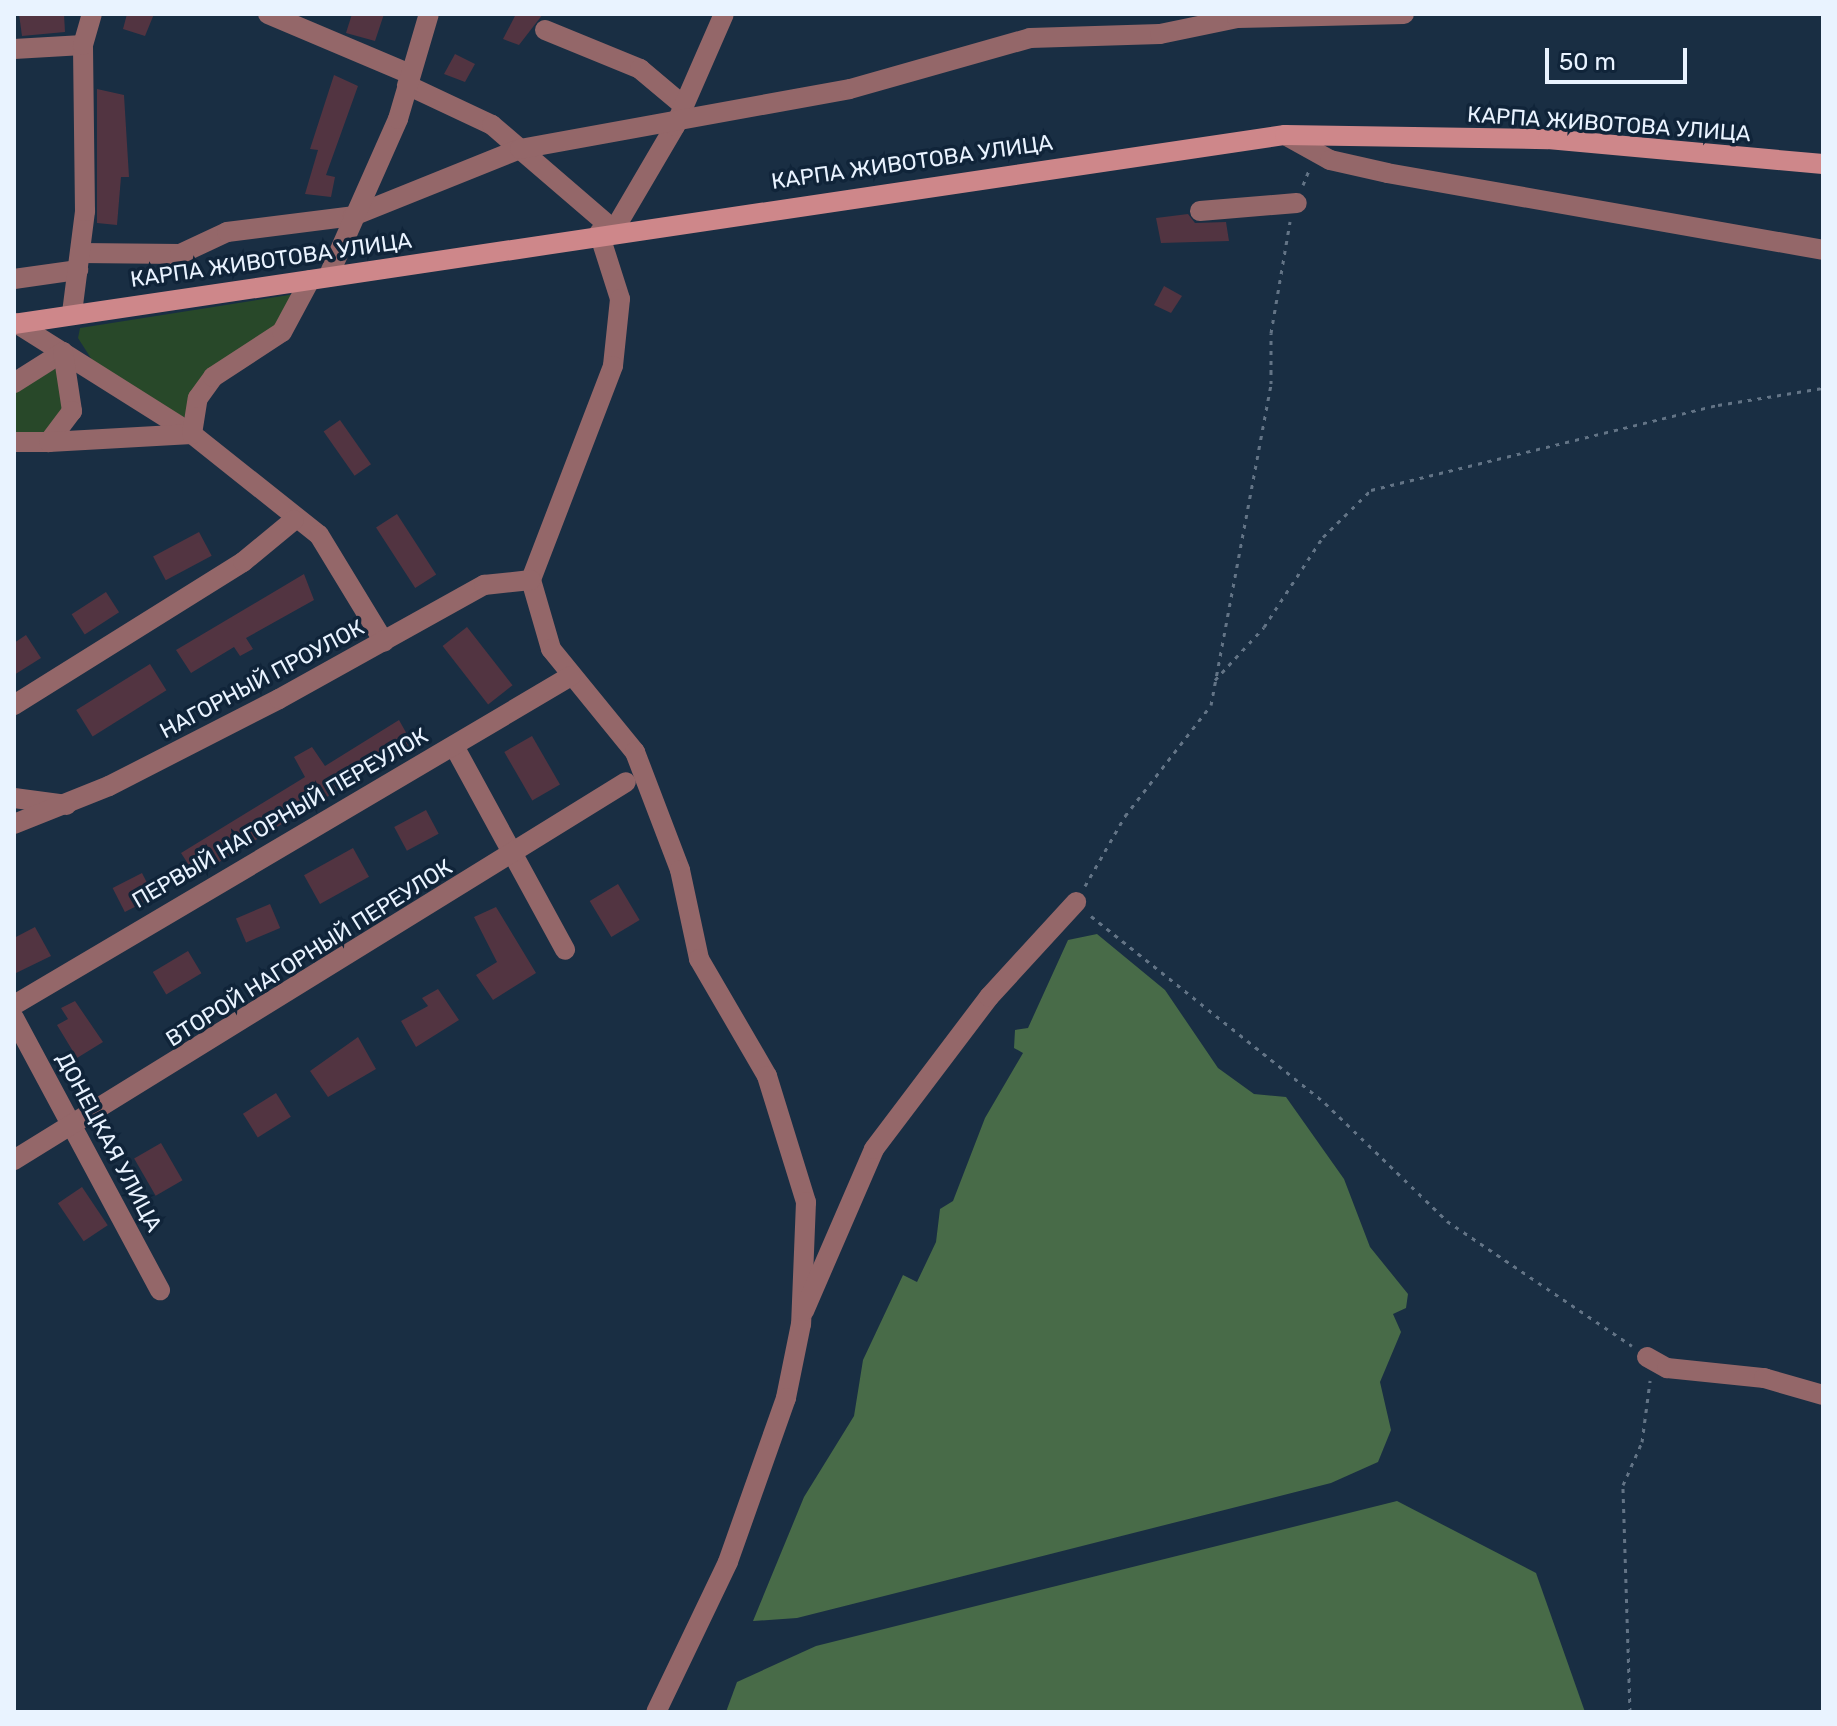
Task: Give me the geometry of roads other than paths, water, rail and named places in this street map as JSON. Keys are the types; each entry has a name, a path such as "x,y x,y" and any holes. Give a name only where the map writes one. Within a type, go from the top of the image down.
{"main road":[{"name":"КАРПА ЖИВОТОВА УЛИЦА","path":"15,323 319,279 606,231 1285,135 1548,139 1823,164"}],"street":[{"path":"72,313 79,262 83,45 92,14"},
{"path":"268,14 408,79 492,125 606,231 620,299 613,366 531,580 551,649 571,676 609,711 635,752 680,870 708,981 750,1039 784,1118 806,1202 801,1315 776,1434 700,1629 656,1712"},
{"path":"192,434 198,398 213,377 282,332 319,279 353,216 408,79 429,14"},
{"path":"606,231 682,110 724,14"},
{"path":"14,279 79,262 180,254 227,232 353,216 520,149 682,110 850,89 1030,38 1160,34 1237,18 1404,14"},
{"path":"545,30 640,69 682,110"},
{"path":"14,49 83,45"},
{"path":"1285,135 1316,152 1402,176 1823,250"},
{"path":"1200,211 1297,203"},
{"path":"15,323 192,434 294,520 319,535 384,642"},
{"path":"14,383 63,352"},
{"path":"49,442 72,411 63,352"},
{"path":"14,442 192,434"},
{"path":"14,705 243,562 294,520"},
{"name":"НАГОРНЫЙ ПРОУЛОК","path":"14,824 67,805 384,642 484,585 531,580"},
{"name":"ПЕРВЫЙ НАГОРНЫЙ ПЕРЕУЛОК","path":"14,1005 571,676"},
{"path":"454,746 565,950"},
{"name":"ВТОРОЙ НАГОРНЫЙ ПЕРЕУЛОК","path":"14,1160 75,1127 626,782"},
{"path":"15,797 67,805"},
{"path":"801,1315 874,1149 989,997 1076,902"},
{"name":"ДОНЕЦКАЯ УЛИЦА","path":"14,1018 160,1290"},
{"path":"1647,1357 1667,1368 1764,1378 1823,1395"}]}
